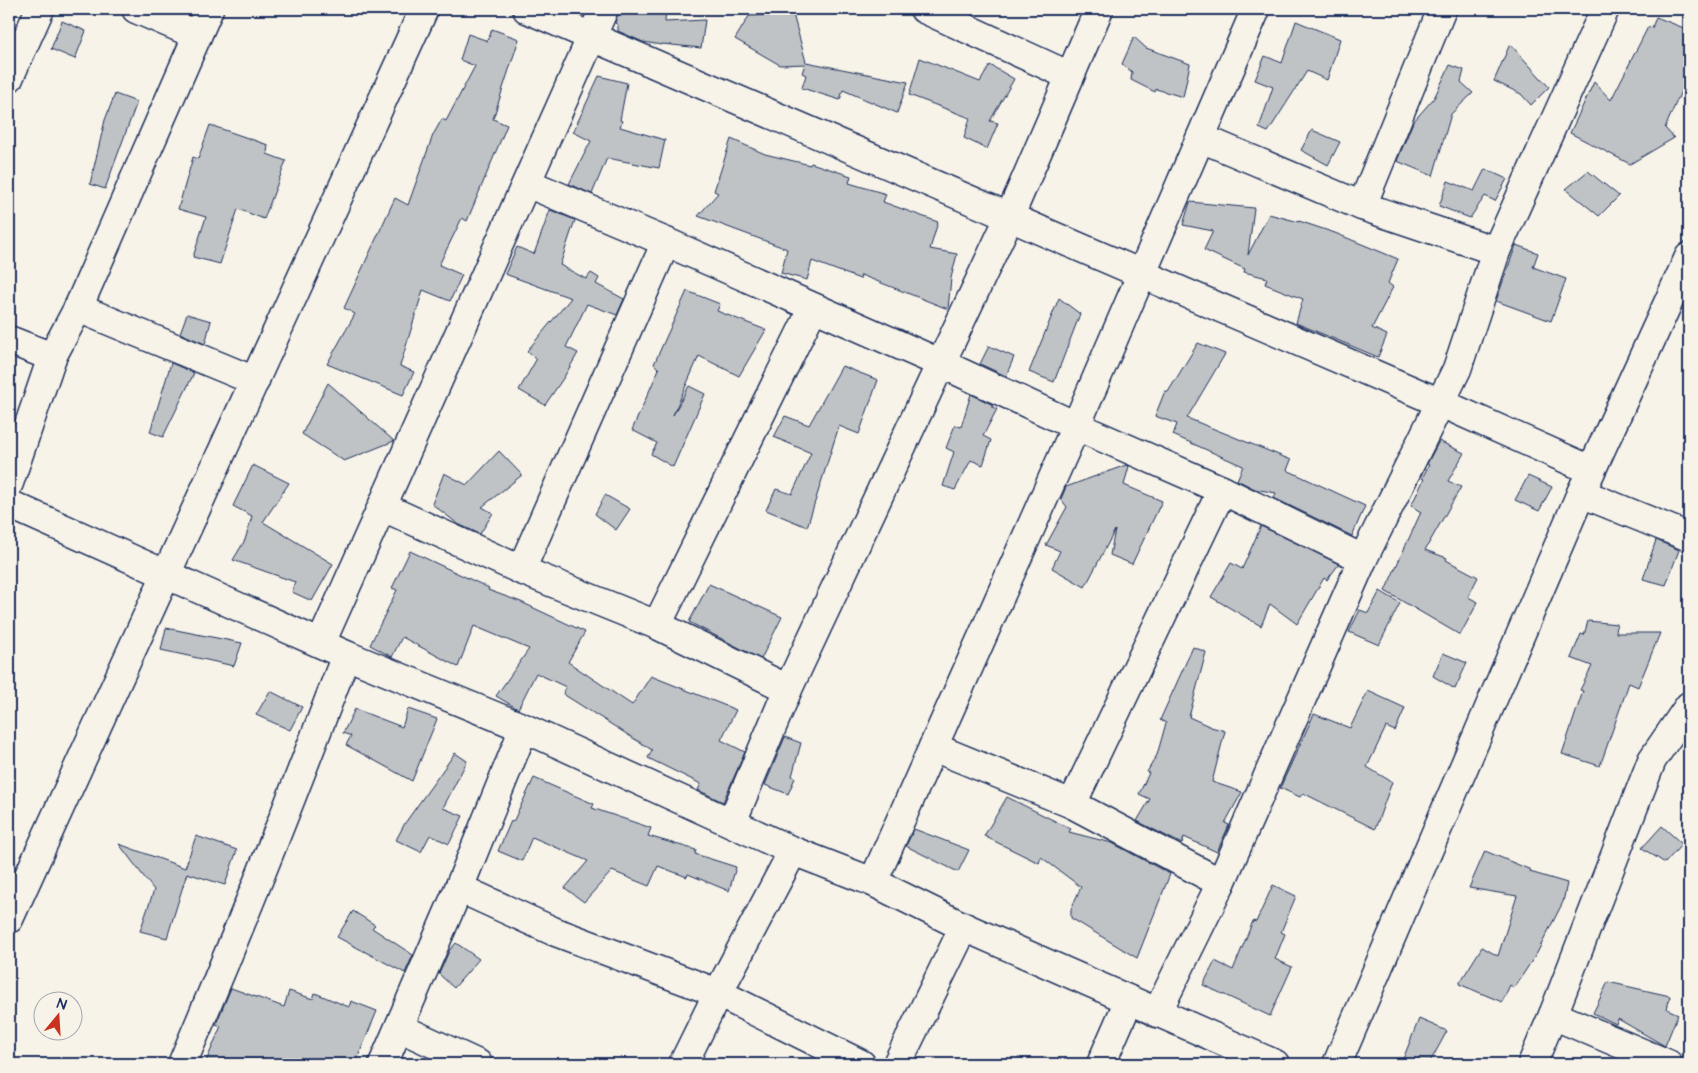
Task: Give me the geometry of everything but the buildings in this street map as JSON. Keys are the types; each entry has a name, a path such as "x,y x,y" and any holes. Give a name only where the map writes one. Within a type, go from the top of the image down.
{"street":[{"path":"9,78 40,9"},
{"path":"136,9 197,35"},
{"path":"9,482 52,357 78,308 208,9"},
{"path":"9,918 424,9"},
{"path":"527,9 1441,403 1689,537"},
{"path":"321,643 604,9"},
{"path":"924,9 1070,76"},
{"path":"732,822 788,688 1009,218 1099,9"},
{"path":"872,882 1076,426 1256,9"},
{"path":"1362,206 1442,9"},
{"path":"1157,1013 1221,883 1364,559 1423,434 1441,403 1457,369 1496,251 1605,9"},
{"path":"1201,138 1362,206 1496,251"},
{"path":"527,182 940,363 1076,426 1222,490 1364,559"},
{"path":"520,570 666,242"},
{"path":"1337,1064 1586,482 1689,257"},
{"path":"78,308 254,381"},
{"path":"657,626 813,308"},
{"path":"9,340 52,357"},
{"path":"1072,804 1222,490"},
{"path":"9,504 346,655 524,728 793,851 872,882 964,927 1275,1064"},
{"path":"383,507 520,570 657,626 788,688"},
{"path":"182,1064 214,990 303,769 346,655"},
{"path":"1532,1064 1553,1015 1652,760 1689,706"},
{"path":"383,1064 459,888 524,728"},
{"path":"933,747 1072,804 1221,883"},
{"path":"683,1064 793,851"},
{"path":"459,888 553,931 718,994 861,1064"},
{"path":"897,1064 964,927"},
{"path":"1101,1064 1129,1000"},
{"path":"1553,1015 1668,1064"},
{"path":"400,1028 478,1064"}]}
